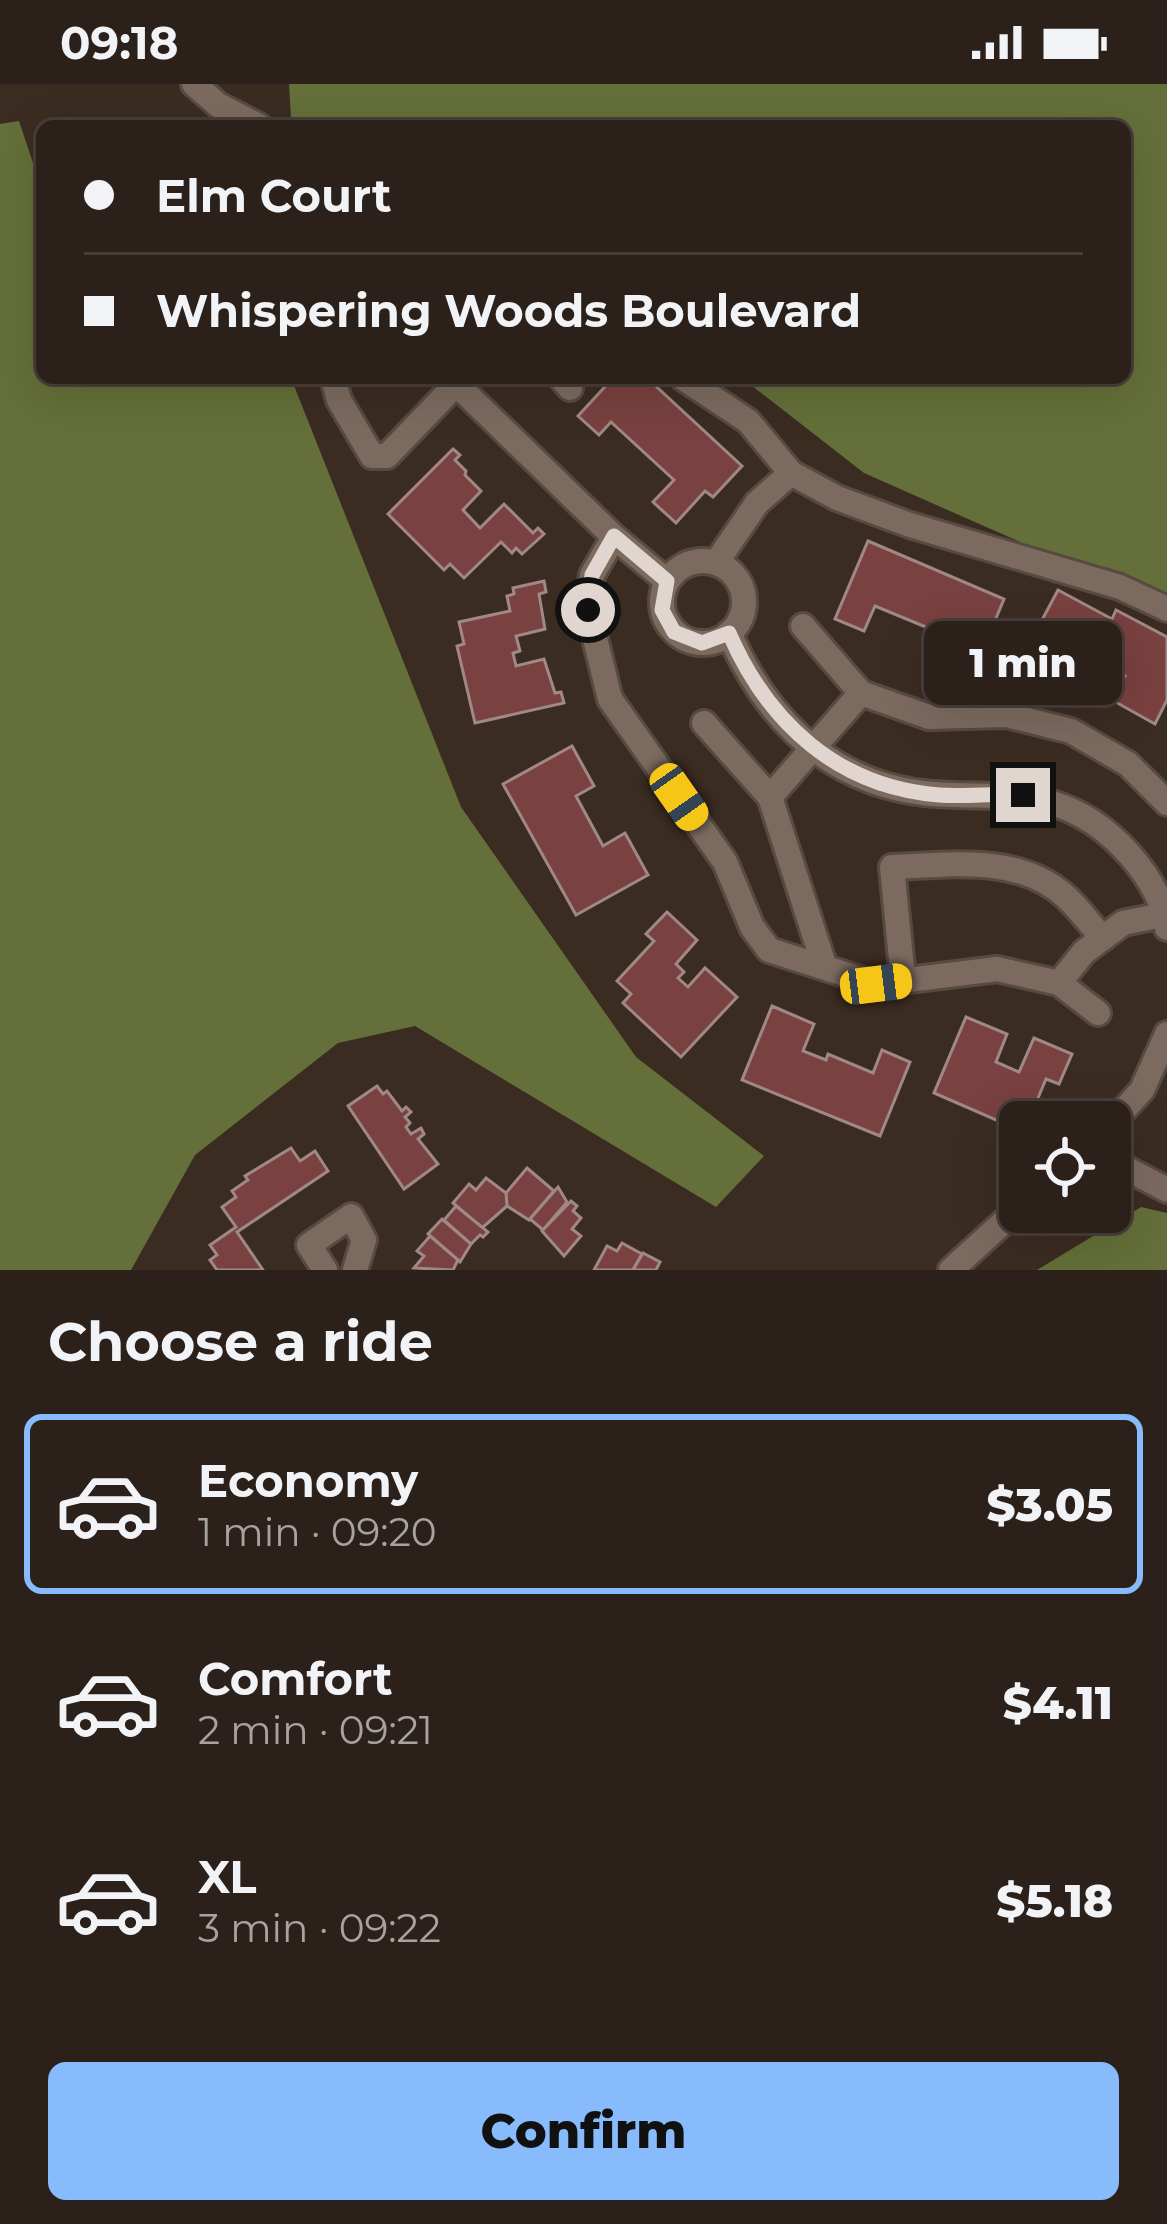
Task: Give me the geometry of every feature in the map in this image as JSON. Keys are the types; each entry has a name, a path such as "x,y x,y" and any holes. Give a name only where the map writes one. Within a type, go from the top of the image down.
{"street":[{"path":"194,84 218,105 247,120"},
{"path":"335,384 372,456 388,456 452,384"},
{"path":"460,384 614,536 667,581"},
{"path":"692,384 748,421 791,473 837,498 910,525 1120,587 1167,608"},
{"path":"716,563 757,503 791,473"},
{"path":"614,536 592,575 588,610 610,699 724,862 752,926 769,950 876,984 998,969 1059,983 1098,1013"},
{"path":"716,563 730,572 743,594 742,611 729,633 702,643 674,632 662,610 667,581 682,566 716,563"},
{"path":"803,626 861,693 929,717 1007,716 1071,731 1128,764 1167,803"},
{"path":"729,633 764,698 811,748 848,770 894,788 943,795 1023,795 1078,814 1111,836 1137,864 1166,914 1167,928"},
{"path":"770,797 861,693"},
{"path":"704,723 770,797 824,965"},
{"path":"903,980 892,867 975,864 1022,871 1063,894 1103,938"},
{"path":"1059,983 1084,952 1123,923 1166,914"},
{"path":"1131,1102 1142,1090 1167,1034"},
{"path":"1131,1171 1167,1190"},
{"path":"325,1270 309,1245 351,1216 364,1240 355,1270"},
{"path":"951,1270 999,1226"}],"green space":[{"path":"289,84 1167,84 1167,607 864,473 750,384 1131,384 1131,120 291,119"},
{"path":"19,121 36,172 36,384 293,384 461,807 636,1057 764,1156 716,1207 415,1026 338,1043 195,1155 131,1270 0,1270 0,124"},
{"path":"1141,1207 1167,1213 1167,1270 1037,1270 1098,1233 1131,1233 1131,1213"}],"building":[{"path":"607,384 653,384 742,466 713,497 705,491 676,523 653,502 674,480 611,422 599,435 578,416"},
{"path":"453,449 460,455 455,460 465,475 481,491 463,510 480,528 504,504 533,533 538,528 544,534 522,554 516,548 512,553 501,542 464,578 450,564 444,570 388,514"},
{"path":"868,541 1004,599 977,664 947,652 956,631 936,623 933,630 875,606 864,631 835,619"},
{"path":"544,581 546,592 539,594 545,629 516,636 520,651 513,653 516,666 544,659 555,693 561,692 564,703 475,723 457,646 464,644 459,622 510,611 507,596 514,594 513,588"},
{"path":"1058,590 1112,619 1116,610 1167,637 1167,700 1155,724 1112,700 1125,676 1105,666 1101,674 1071,658 1057,684 1019,663"},
{"path":"572,746 594,786 576,796 603,846 625,833 648,875 576,915 503,784"},
{"path":"667,912 697,940 676,964 684,972 678,978 688,987 705,968 737,997 681,1057 623,1003 631,994 617,981 654,941 646,934"},
{"path":"772,1006 814,1024 803,1051 826,1060 828,1054 873,1073 882,1050 910,1062 880,1136 742,1080"},
{"path":"966,1017 1007,1034 996,1062 1019,1072 1034,1038 1072,1054 1059,1084 1046,1079 1037,1101 999,1101 999,1121 934,1093"},
{"path":"377,1086 402,1111 406,1107 411,1112 405,1117 410,1123 406,1127 411,1134 421,1128 424,1134 418,1139 438,1164 404,1189 348,1106"},
{"path":"291,1148 300,1161 315,1151 328,1171 237,1232 263,1270 217,1270 210,1260 217,1255 210,1245 236,1227 222,1207 236,1197 232,1191 248,1180 245,1176"},
{"path":"527,1168 554,1191 529,1220 507,1206 506,1193"},
{"path":"486,1178 506,1193 507,1206 482,1228 453,1203 469,1184 476,1190"},
{"path":"558,1187 567,1202 543,1230 530,1219"},
{"path":"571,1201 581,1218 572,1229 581,1236 564,1256 542,1231"},
{"path":"456,1206 488,1232 471,1244 444,1220"},
{"path":"442,1219 471,1244 460,1262 428,1234"},
{"path":"430,1236 458,1260 453,1270 414,1268 424,1256 417,1251"},
{"path":"622,1243 642,1254 633,1270 594,1270 607,1246 617,1251"},
{"path":"643,1253 660,1262 656,1270 633,1270"}],"route":[{"path":"588,610 592,575 614,536 667,581 662,610 674,632 702,643 729,633 771,708 826,758 870,780 918,793 1023,795"}]}
